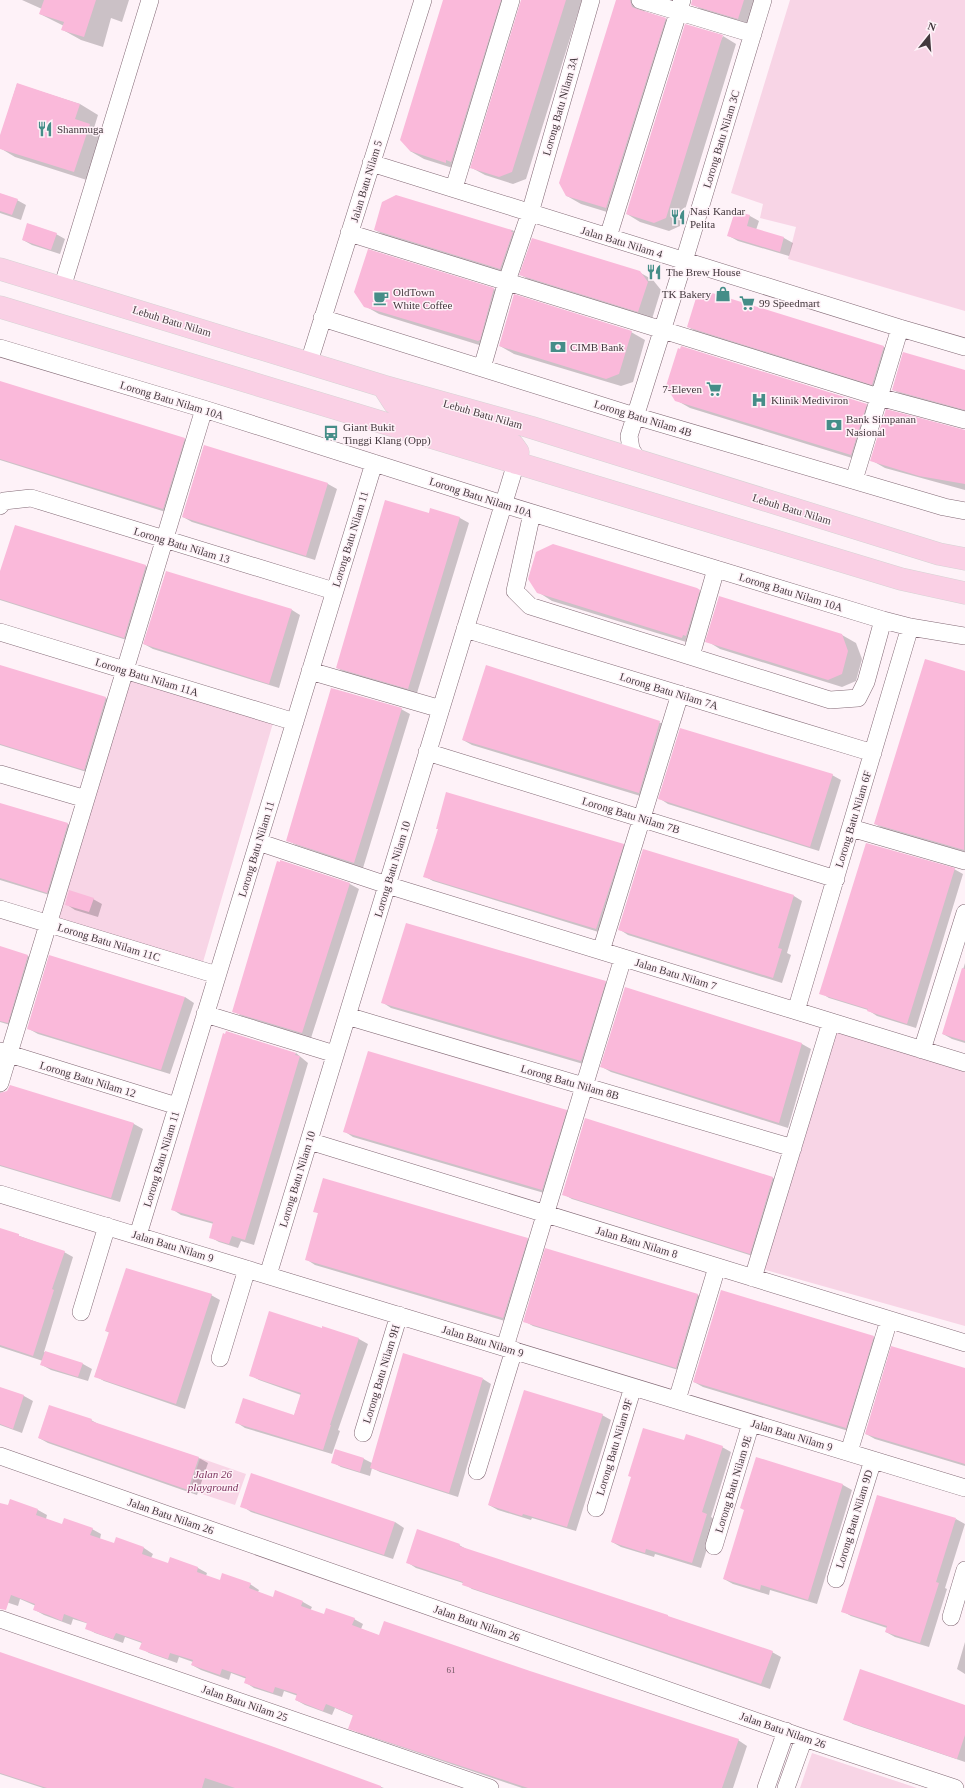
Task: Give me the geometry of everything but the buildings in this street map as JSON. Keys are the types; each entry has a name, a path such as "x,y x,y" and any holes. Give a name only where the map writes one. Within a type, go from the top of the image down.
{"main road":[{"name":"Lebuh Batu Nilam","path":"0,269 309,362 383,386 530,427 939,554 965,559"},
{"path":"0,307 901,580 965,593"},
{"path":"383,386 394,403 415,414 496,438 513,445 518,452 516,463"}],"street":[{"path":"62,288 150,0"},
{"name":"Jalan Batu Nilam 5","path":"309,362 423,0"},
{"path":"454,188 511,0"},
{"name":"Lorong Batu Nilam 3A","path":"482,368 507,281 530,213 591,0"},
{"path":"640,0 680,6 752,34"},
{"name":"Lorong Batu Nilam 3C","path":"640,462 631,449 629,436 663,330 763,0"},
{"path":"608,237 680,6"},
{"name":"Jalan Batu Nilam 4","path":"371,163 965,347"},
{"path":"349,233 879,397 965,420"},
{"name":"Lorong Batu Nilam 4B","path":"322,318 635,416 944,507 965,510"},
{"path":"854,480 900,328"},
{"name":"Lorong Batu Nilam 10A","path":"0,348 204,409 503,504 882,620 910,627 965,636"},
{"path":"0,1083 4,1052 48,924 204,409"},
{"name":"Lorong Batu Nilam 11","path":"138,1236 374,462"},
{"name":"Lorong Batu Nilam 10","path":"268,1275 516,463"},
{"name":"Lorong Batu Nilam 13","path":"0,506 4,501 31,498 334,591"},
{"path":"532,513 515,591 530,606 830,700 858,698 866,682 882,620"},
{"path":"691,656 716,569"},
{"name":"Lorong Batu Nilam 6F","path":"796,1011 910,627"},
{"name":"Lorong Batu Nilam 7A","path":"465,629 873,753"},
{"name":"Lorong Batu Nilam 11A","path":"0,632 294,722"},
{"path":"310,671 440,709"},
{"path":"601,951 680,694"},
{"name":"Lorong Batu Nilam 7B","path":"427,752 836,879"},
{"path":"0,774 86,799"},
{"path":"851,828 965,861"},
{"name":"Jalan Batu Nilam 7","path":"258,842 623,958 965,1063"},
{"name":"Lorong Batu Nilam 11C","path":"0,909 217,975"},
{"path":"922,1050 965,913"},
{"path":"477,1471 545,1214 623,958"},
{"path":"205,1014 335,1054"},
{"name":"Lorong Batu Nilam 8B","path":"347,1016 793,1148"},
{"path":"754,1278 831,1022"},
{"name":"Lorong Batu Nilam 12","path":"4,1052 177,1106"},
{"name":"Jalan Batu Nilam 8","path":"309,1141 965,1343"},
{"name":"Jalan Batu Nilam 9","path":"0,1194 965,1488"},
{"path":"81,1312 107,1226"},
{"path":"676,1400 717,1267"},
{"path":"220,1358 247,1269"},
{"name":"Lorong Batu Nilam 9H","path":"363,1433 399,1315"},
{"path":"849,1452 889,1320"},
{"name":"Lorong Batu Nilam 9F","path":"596,1508 633,1387"},
{"name":"Lorong Batu Nilam 9E","path":"714,1546 752,1423"},
{"name":"Jalan Batu Nilam 26","path":"0,1456 804,1738 955,1788"},
{"name":"Lorong Batu Nilam 9D","path":"836,1579 873,1460"},
{"path":"951,1617 965,1570"},
{"name":"Jalan Batu Nilam 25","path":"0,1619 490,1788"},
{"path":"766,1788 786,1731"},
{"path":"786,1788 804,1738"}],"green space":[{"path":"790,0 965,0 965,311 788,259 796,227 760,218 763,204 731,193"},
{"path":"127,680 273,723 203,962 57,919"},
{"path":"834,1030 965,1072 965,1326 762,1269"},
{"name":"Jalan 26 playground","path":"200,1458 246,1474 235,1505 190,1490"},
{"path":"812,1753 917,1788 800,1788"}],"place":[{"name":"Shanmuga","path":"45,129"},
{"name":"Nasi Kandar Pelita","path":"678,217"},
{"name":"The Brew House","path":"654,272"},
{"name":"TK Bakery","path":"723,294"},
{"name":"OldTown White Coffee","path":"381,298"},
{"name":"99 Speedmart","path":"747,303"},
{"name":"CIMB Bank","path":"558,347"},
{"name":"7-Eleven","path":"714,389"},
{"name":"Klinik Mediviron","path":"759,400"},
{"name":"Bank Simpanan Nasional","path":"834,425"},
{"name":"Giant Bukit Tinggi Klang (Opp)","path":"331,433"}]}
